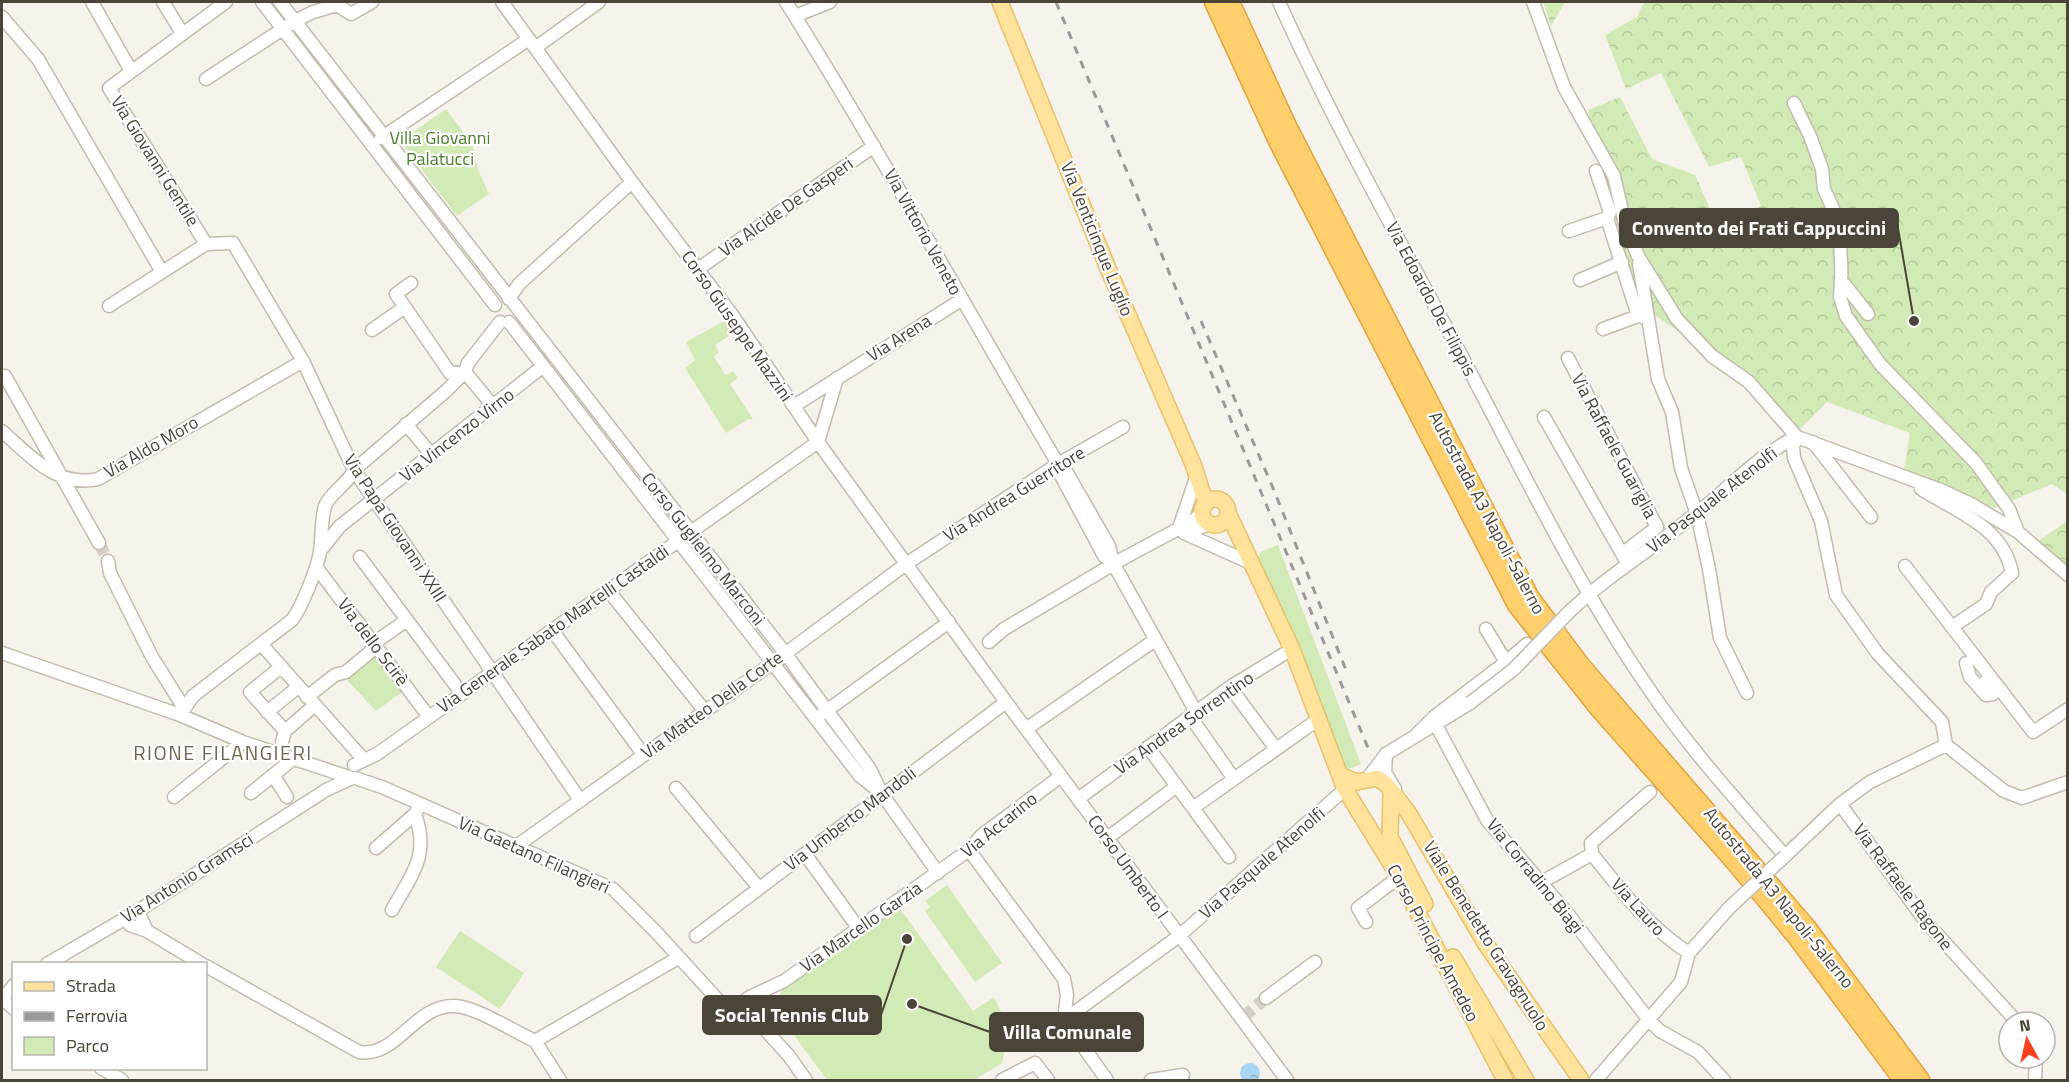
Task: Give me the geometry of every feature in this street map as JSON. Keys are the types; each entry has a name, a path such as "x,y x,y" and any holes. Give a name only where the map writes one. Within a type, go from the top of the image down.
{"highway":[{"name":"Autostrada A3 Napoli-Salerno","path":"1214,2 1279,143 1517,605 1598,707 1785,922 1903,1080"},
{"name":"Autostrada A3 Napoli-Salerno","path":"1230,2 1287,126 1530,598 1581,666 1800,919 1920,1080"}],"main road":[{"name":"Via Venticinque Luglio","path":"1000,2 1113,281 1221,531 1250,559"},
{"name":"Corso Principe Amedeo","path":"1250,559 1292,649 1344,783 1399,877 1506,1080"},
{"path":"1358,807 1359,790 1365,780"},
{"path":"1344,783 1382,780 1391,787 1390,837 1439,932 1526,1080"},
{"name":"Viale Benedetto Gravagnuolo","path":"1391,787 1485,943 1578,1078"},
{"path":"1399,877 1439,932"}],"street":[{"path":"92,2 131,71"},
{"path":"163,2 182,33"},
{"name":"Via Giovanni Gentile","path":"226,2 109,87 206,244 233,243"},
{"path":"262,2 495,305 501,300 509,299 519,284 632,182"},
{"name":"Corso Guglielmo Marconi","path":"280,2 785,653 860,776 882,794 938,873"},
{"path":"206,79 295,21 337,5 351,14 372,2"},
{"name":"Corso Giuseppe Mazzini","path":"502,2 698,269 818,441 972,652"},
{"path":"372,144 599,2"},
{"name":"Via Vittorio Veneto","path":"786,2 874,146 961,300 1058,464 1066,468 1109,546 1115,566 1193,714 1234,778"},
{"path":"795,16 830,2"},
{"name":"Via Edoardo De Filippis","path":"1279,2 1299,46 1417,275 1588,593 1649,690 1695,750 1785,855"},
{"path":"1533,2 1564,87 1614,176 1625,224 1638,255 1677,319 1712,356 1749,382 1797,437 1813,441 1914,482 1943,490 2018,532 2067,575"},
{"path":"2,17 38,59 162,272"},
{"path":"1794,103 1810,136 1822,169 1824,189 1844,233 1839,244 1843,266 1840,297 1846,316 1880,364 1976,463 2009,509 2018,532"},
{"name":"Via Alcide De Gasperi","path":"698,269 874,146"},
{"path":"1596,171 1610,212 1607,219 1643,317 1658,379 1672,412 1681,468 1697,514 1720,638 1747,693"},
{"path":"1569,231 1607,219"},
{"name":"Via Papa Giovanni XXIII","path":"233,243 303,361 354,470 580,800"},
{"path":"109,306 206,244"},
{"path":"464,264 475,254"},
{"path":"1638,255 1643,317"},
{"path":"1580,280 1622,262"},
{"path":"1841,280 1868,314"},
{"path":"411,283 396,294 450,373 465,372"},
{"path":"108,561 110,573 182,712 193,696 292,620 299,611 305,590 317,568 326,504 350,480 354,470 446,391 465,372 468,363 505,322 515,318 509,299"},
{"name":"Via Arena","path":"797,411 837,378 961,300"},
{"name":"Corso Guglielmo Marconi","path":"495,305 494,316 505,322 542,367 774,662 822,715"},
{"path":"372,330 405,307"},
{"path":"1603,328 1643,317"},
{"name":"Via Raffaele Guariglia","path":"1568,358 1657,527 1625,560"},
{"name":"Via Aldo Moro","path":"63,479 75,482 98,478 303,361"},
{"name":"Via Vincenzo Virno","path":"320,552 340,526 542,367"},
{"path":"465,372 493,406"},
{"path":"5,376 99,543"},
{"path":"818,441 837,378"},
{"path":"583,418 596,409"},
{"path":"797,411 810,420 826,412"},
{"name":"Via Pasquale Atenolfi","path":"1544,417 1625,560"},
{"path":"406,424 431,454"},
{"name":"Via Andrea Guerritore","path":"906,564 1058,464 1123,427"},
{"path":"2,431 47,470 63,479"},
{"path":"1797,437 1793,446 1794,459 1821,521 1836,595 1878,654 1942,722 1946,745 2004,791 2022,798 2067,782"},
{"name":"Via Pasquale Atenolfi","path":"1365,780 1386,754 1470,703 1514,669 1588,593 1625,560 1697,514 1776,448 1797,437"},
{"name":"Via Generale Sabato Martelli Castaldi","path":"358,769 818,441"},
{"path":"1813,441 1871,517"},
{"path":"623,470 635,462"},
{"path":"1182,531 1197,475"},
{"path":"1914,482 1922,490 1990,530 2010,562 2012,573 1991,592 1986,604 1952,627"},
{"path":"989,642 1004,629 1182,531 1192,521 1214,513"},
{"path":"1182,531 1250,559"},
{"path":"360,557 462,694"},
{"name":"Via Matteo Della Corte","path":"518,845 774,662 906,564"},
{"path":"1905,566 1952,627 1971,661 2033,732 2067,709"},
{"name":"Via dello Scirè","path":"317,568 429,717"},
{"path":"608,590 704,710"},
{"path":"281,667 250,692 283,736 335,675 346,672 407,620"},
{"path":"822,715 950,622"},
{"path":"552,630 643,754"},
{"path":"1486,630 1506,662"},
{"path":"1026,729 1102,674 1155,640"},
{"path":"1416,735 1434,717 1527,644"},
{"path":"262,645 311,701 358,769"},
{"name":"Via Andrea Sorrentino","path":"1078,799 1230,687 1292,649"},
{"name":"Corso Umberto I","path":"972,652 1106,839 1287,1080"},
{"name":"Via Gaetano Filangieri","path":"2,653 182,712 243,742 337,774 358,769 418,809 518,845 613,889 657,933 728,1011 750,1015"},
{"path":"267,712 298,687"},
{"path":"1230,687 1276,749"},
{"name":"Via Umberto Mandoli","path":"696,936 1006,702"},
{"path":"1193,808 1320,718"},
{"name":"Via Corradino Biagi","path":"1436,725 1487,820 1648,1019 1660,1031 1698,1053 1724,1080"},
{"path":"174,797 243,742"},
{"path":"1596,1080 1681,982 1689,953 1729,908 1840,804 1870,782 1946,745"},
{"path":"1148,747 1229,857"},
{"path":"1386,754 1385,772 1391,787"},
{"path":"251,793 293,759"},
{"name":"Via Antonio Gramsci","path":"49,962 132,914 358,769"},
{"name":"Via Antonio Gramsci","path":"326,790 337,774"},
{"path":"273,776 287,797"},
{"name":"Via Accarino","path":"938,873 969,850 982,835 1061,776"},
{"name":"Via Pasquale Atenolfi","path":"1064,1020 1179,936 1344,783"},
{"path":"1106,839 1177,786"},
{"path":"676,788 759,888"},
{"path":"1540,883 1592,854 1591,843 1650,792"},
{"name":"Via Raffaele Ragone","path":"1840,804 1926,922 2006,1010"},
{"path":"376,848 418,809"},
{"path":"392,910 421,859 418,809"},
{"path":"969,850 1064,979 1068,995 1064,1020 1107,1080"},
{"path":"805,854 859,930"},
{"name":"Via Lauro","path":"1592,854 1627,897 1666,939 1689,953"},
{"name":"Via Marcello Garzia","path":"784,981 938,873"},
{"path":"1366,922 1358,908 1399,877"},
{"path":"132,914 147,931 200,962"},
{"path":"535,1041 669,966 678,958"},
{"path":"1266,998 1315,962"},
{"path":"207,967 359,1052 381,1050 416,1020 443,1007 454,1006 470,1009 535,1041 560,1080"},
{"path":"784,981 754,995 744,1002 744,1009 771,1036 800,1079"},
{"path":"750,1015 759,1015 784,981"},
{"path":"754,995 762,999 771,1036"},
{"path":"1002,1080 1030,1064 1038,1065 1048,1080"},
{"path":"104,1070 122,1080"},
{"path":"1012,1080 1031,1070 1040,1080"},
{"path":"1151,1080 1183,1075"}],"green space":[{"path":"1543,2 1565,2 1551,26"},
{"path":"1644,2 2067,2 2067,494 2052,484 1994,508 1904,471 1910,433 1827,402 1799,430 1767,392 1637,303 1588,110 1620,97 1652,159 1695,175 1717,224 1761,206 1741,157 1709,167 1661,73 1626,89 1605,35 1637,17"},
{"name":"Villa Giovanni Palatucci","path":"446,109 472,144 478,170 489,194 457,216 400,141"},
{"path":"1900,305 1908,315 1892,328 1884,318"},
{"path":"728,319 735,332 715,345 719,352 714,357 726,375 733,371 738,378 730,384 753,419 749,419 726,433 685,368 695,360 686,342"},
{"path":"1917,327 1929,341 1917,351 1905,337"},
{"path":"2067,521 2067,566 2037,542"},
{"path":"1278,545 1361,764 1347,770 1258,558 1260,552"},
{"path":"376,653 405,690 376,711 348,681 349,674"},
{"path":"947,885 1002,963 975,982 925,911 930,907 925,901"},
{"path":"899,907 973,1011 994,997 1015,1041 1005,1049 1002,1063 974,1080 827,1080 780,1016 778,1002 782,989"},
{"path":"460,931 524,973 500,1009 436,967"}],"water":[{"path":"1246,1063 1254,1063 1260,1069 1260,1077 1254,1083 1246,1083 1240,1077 1240,1069"}],"tunnel":[{"path":"99,543 108,561"},
{"path":"1243,1017 1266,998"}],"railway":[{"path":"1056,2 1371,755"},
{"path":"1201,321 1273,488 1346,670"}],"place":[{"name":"Convento dei Frati Cappuccini","path":"1914,321"},
{"name":"Social Tennis Club","path":"907,939"},
{"name":"Villa Comunale","path":"912,1004"}],"district":[{"name":"RIONE FILANGIERI","path":"223,753"}]}
